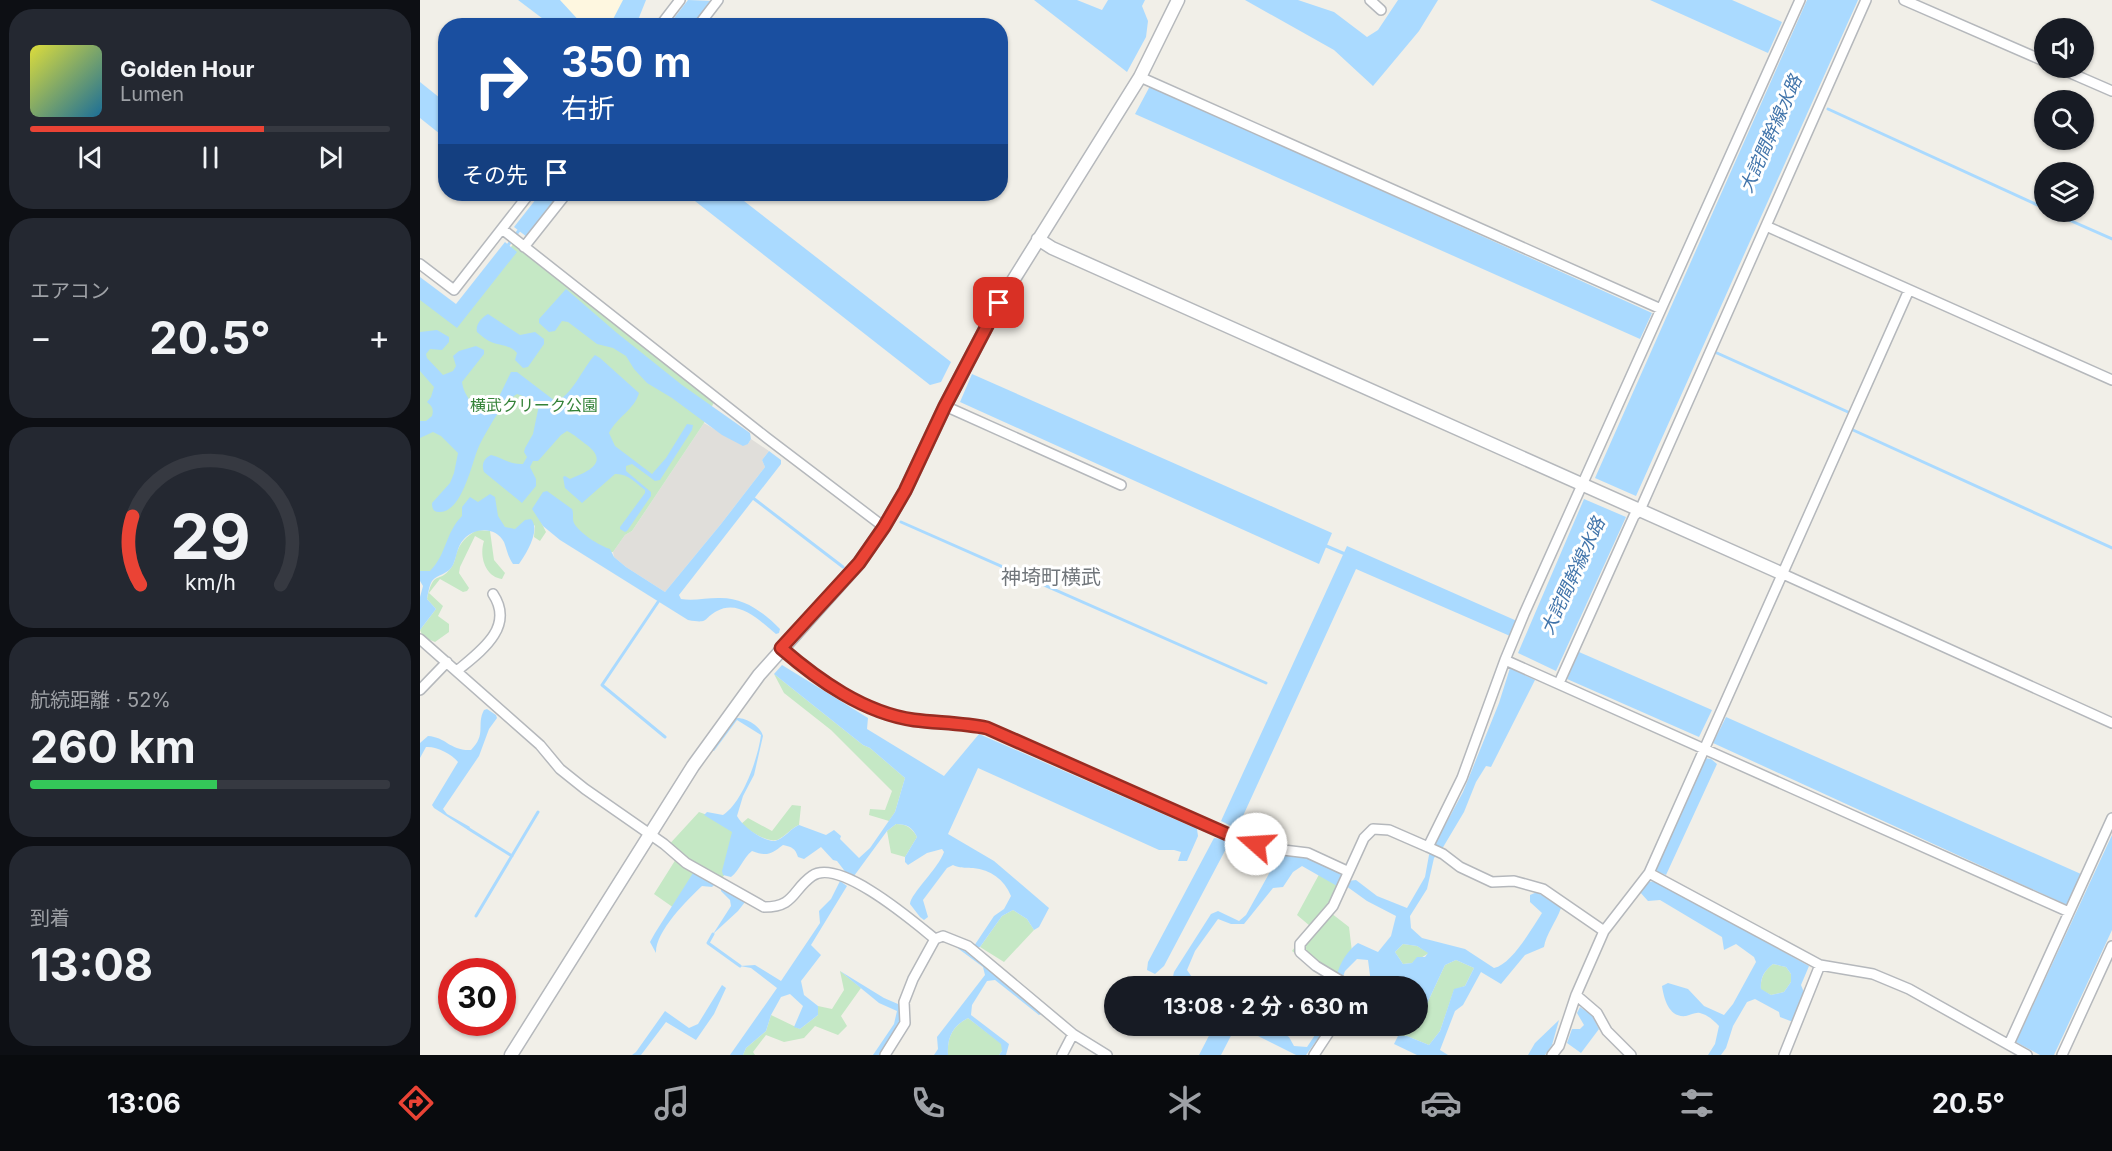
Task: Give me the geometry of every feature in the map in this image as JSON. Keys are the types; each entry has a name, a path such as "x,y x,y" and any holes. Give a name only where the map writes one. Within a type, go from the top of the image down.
{"street":[{"path":"666,18 680,0"},
{"path":"704,18 718,0"},
{"path":"511,1055 693,766 759,675 859,563 884,527 905,491 945,406 999,303 1140,77 1179,0"},
{"path":"1370,0 1382,10"},
{"path":"1428,847 1462,778 1517,629 1800,0"},
{"path":"1559,682 1634,516 1640,510 1866,0"},
{"path":"1904,0 2034,57"},
{"path":"1140,77 1661,309"},
{"path":"2082,78 2112,91"},
{"path":"420,264 454,290 524,201"},
{"path":"524,247 560,201"},
{"path":"1766,226 2112,380"},
{"path":"502,229 758,431 884,527"},
{"path":"1038,239 1052,248 1583,483 2112,723"},
{"path":"1552,1055 1559,1046 1576,994 1604,931 1649,873 1909,290"},
{"path":"945,406 1121,485"},
{"path":"458,670 491,641 499,626 500,605 493,594"},
{"path":"420,639 458,670 540,745 560,769 585,789 650,833 686,862 764,907 778,907 793,897 813,875 824,871 836,872 893,904 935,939"},
{"path":"781,648 803,668 864,705 912,720 964,723 987,728 1229,835 1275,849 1308,853 1347,871"},
{"path":"1505,660 1559,682 2069,912"},
{"path":"420,690 447,662"},
{"path":"2009,1044 2112,818"},
{"path":"1333,976 1316,966 1300,952 1300,944 1333,906 1347,871 1364,838 1373,828 1389,830 1428,847 1443,854 1460,867 1492,882 1514,880 1543,889 1604,931"},
{"path":"1649,873 1820,965 1873,974 1909,989 2027,1055"},
{"path":"885,1055 905,1023 904,1002 914,980 935,939 943,936 968,946 1073,1035 1107,1055"},
{"path":"2062,1055 2112,947"},
{"path":"1784,1055 1820,965"},
{"path":"2102,968 2112,972"},
{"path":"1576,994 1597,1013 1608,1031 1631,1055"},
{"path":"1062,1055 1073,1035"},
{"path":"1314,1055 1326,1036"}],"shaded area":[{"path":"518,0 642,0 635,18 542,18"},
{"path":"704,423 731,439 748,444 751,439 769,451 762,460 765,467 665,592 626,567 614,557 613,552 625,535 632,531"}],"green space":[{"name":"横武クリーク公園","path":"514,243 714,402 704,423 632,531 625,535 613,552 599,553 541,522 546,532 540,541 534,537 535,525 518,541 479,514 443,569 420,575 420,294 455,321"},
{"path":"477,530 490,531 494,560 505,573 502,579 488,570 482,553 484,541 475,536 459,573 469,588 467,591 463,592 440,579 429,593 443,606 438,616 449,624 449,632 435,642 423,637 420,630 436,609 427,599 432,583 447,573 462,543"},
{"path":"774,674 905,778 895,812 889,821 869,815 870,809 885,810 892,791 831,730 784,693"},
{"path":"792,805 801,806 799,825 779,839 770,840 741,824 748,818 772,831"},
{"path":"699,812 729,823 744,840 719,884 695,881 674,908 654,894 676,859 665,849"},
{"path":"896,824 909,827 917,837 905,857 891,853 887,831"},
{"path":"1322,869 1350,884 1331,913 1349,927 1352,952 1339,976 1326,976 1292,951 1310,926 1297,915"},
{"path":"1013,910 1027,919 1034,930 1004,962 980,947 1002,916"},
{"path":"1403,944 1417,946 1429,953 1412,963 1403,964 1395,952"},
{"path":"1456,960 1474,968 1465,986 1454,990 1440,1031 1429,1045 1407,1036 1428,1036 1428,1002 1445,965"},
{"path":"1773,964 1786,967 1791,974 1791,982 1784,992 1771,995 1761,990 1761,982 1767,969"},
{"path":"840,971 861,988 841,1016 847,1026 838,1035 815,1026 804,1038 784,1042 766,1035 753,1052 755,1055 743,1055 746,1048 766,1031 771,1015 800,1029 818,1015 818,1006 832,1009 844,990"},
{"path":"968,1018 1002,1044 1002,1051 999,1055 948,1055 948,1043 954,1029"}],"water":[{"path":"518,0 560,0 577,18 542,18"},
{"path":"623,0 646,0 639,18 614,18"},
{"path":"688,0 713,1 699,18 674,18"},
{"path":"1034,0 1077,0 1102,10 1108,0 1145,0 1142,6 1148,21 1146,37 1127,72"},
{"path":"1245,0 1298,0 1334,12 1367,37 1378,30 1398,0 1438,0 1419,31 1373,86 1334,50"},
{"path":"1650,0 1732,0 1782,22 1768,53"},
{"name":"大詫間幹線水路","path":"1807,0 1858,0 1636,496 1595,478"},
{"path":"420,82 438,96 438,132 420,118"},
{"path":"1150,86 1652,313 1640,339 1135,114"},
{"path":"534,201 555,201 527,237 514,227"},
{"path":"695,201 744,201 951,362 941,382 930,385"},
{"path":"505,242 517,252 457,328 420,300 420,277 456,304"},
{"path":"566,289 682,385 750,433 751,439 748,444 743,446 722,435 672,398 647,383 626,356 613,348 597,344 568,322 562,321 555,331 549,332 539,323 539,319"},
{"path":"488,314 520,335 535,332 544,339 544,344 528,367 523,368 515,360 517,353 514,350 489,341 477,332 477,327 483,317"},
{"path":"437,330 449,337 449,342 442,350 430,349 426,354 443,375 453,371 456,366 453,356 459,351 476,346 484,350 484,354 462,382 471,401 489,410 496,403 511,372 517,372 555,401 561,399 572,388 595,355 600,358 639,393 637,399 609,433 615,446 652,474 666,458 687,424 693,425 660,480 655,481 632,464 626,466 626,471 651,492 651,496 627,531 625,532 620,527 645,490 627,477 615,474 582,503 565,488 563,477 570,479 589,470 594,466 596,457 594,451 567,431 538,461 533,461 530,467 536,479 536,486 522,503 484,472 484,462 491,455 518,464 523,464 527,457 524,452 533,434 539,405 517,394 495,417 484,435 459,497 447,510 439,512 434,510 432,503 450,483 458,453 441,436 433,432 420,438 420,421 426,421 432,416 432,408 427,402 434,387 420,371 420,332"},
{"path":"972,374 1332,533 1319,564 960,402"},
{"path":"769,451 781,460 781,464 679,595 681,599 727,598 745,603 760,611 780,629 776,634 749,613 733,608 717,611 703,621 688,620 560,540 543,526 532,509 543,492 547,491 572,509 574,523 585,535 610,549 614,557 626,567 665,592 765,467 762,460"},
{"path":"490,494 495,497 498,516 505,527 515,529 525,520 531,519 534,529 529,548 519,564 513,564 504,542 496,534 485,530 469,535 460,545 451,568 431,583 427,599 436,609 420,630 420,597 423,586 420,581 420,571 430,571 436,564 452,529 462,516 462,507 470,497 478,502"},
{"name":"大詫間幹線水路","path":"1584,499 1626,517 1556,671 1518,653"},
{"path":"1347,546 1517,621 1510,636 1356,569 1237,829 1221,821"},
{"path":"1579,652 1712,710 1699,737 1567,679"},
{"path":"782,665 868,718 867,729 944,776 979,734 1197,829 1198,836 1187,861 1178,861 1181,852 1159,850 978,768 948,834 994,861 1049,908 1039,927 1034,930 1027,919 1013,910 1002,916 980,947 976,948 974,946 994,916 1004,909 1011,896 1001,880 991,873 953,865 947,868 923,900 928,917 924,920 920,917 910,904 944,852 942,849 927,853 908,865 905,857 917,837 911,828 903,825 896,824 887,831 854,876 847,874 837,861 833,860 821,847 804,859 798,857 793,848 783,845 769,854 752,851 731,877 723,875 732,832 704,815 707,812 723,815 737,800 753,767 761,735 737,720 714,751 712,750 736,718 752,723 762,732 763,736 754,775 743,796 737,816 748,829 770,841 778,840 799,825 826,835 834,830 859,858 870,848 895,812 905,778 774,674"},
{"path":"1510,668 1535,680 1491,767 1486,766 1476,782 1464,812 1434,858 1427,889 1410,916 1411,928 1422,938 1465,949 1494,968 1508,960 1542,913 1530,902 1530,895 1537,892 1561,908 1544,947 1525,955 1501,984 1481,972 1463,1005 1455,1011 1440,1050 1448,1055 1417,1055 1394,1044 1398,1036 1407,1036 1429,1045 1440,1031 1454,989 1465,986 1474,968 1456,960 1445,965 1428,1002 1428,976 1370,976 1368,960 1357,959 1343,976 1337,976 1349,951 1358,943 1378,952 1391,936 1396,916 1367,901 1342,883 1337,886 1302,866 1293,872 1283,887 1273,888 1244,924 1231,924 1218,919 1195,951 1187,970 1191,976 1173,976 1211,914 1218,911 1239,921 1246,915 1280,854 1309,858 1338,872 1348,881 1356,880 1377,896 1407,908 1425,877 1429,855 1463,792 1499,703","holes":["1403,944 1417,946 1428,953 1425,957 1417,957 1412,963 1403,964 1395,952"]},
{"path":"487,709 497,718 489,729 479,756 443,809 447,814 470,827 468,830 432,805 458,762 444,751 430,747 426,747 420,758 420,743 428,736 464,750 471,750 479,739 482,715"},
{"path":"1726,717 2081,874 2067,905 1713,743"},
{"path":"1704,758 1711,759 1717,764 1666,875 1658,872 1655,867"},
{"path":"2112,835 2112,930 2054,1055 2040,1055 2016,1042"},
{"path":"1214,838 1223,839 1228,845 1164,966 1155,974 1147,970 1148,962"},
{"path":"693,873 714,885 712,887 702,886 681,908 666,926 657,945 656,953 650,942"},
{"path":"840,881 847,886 811,945 821,955 801,981 804,995 818,1006 818,1015 800,1029 794,1027 803,1006 790,994 781,997 771,1015 766,1031 746,1048 743,1055 730,1055 777,988 751,968 740,966 755,965 781,981 820,923 819,911 831,899"},
{"path":"1656,881 1809,966 1801,985 1805,995 1793,1022 1780,1017 1779,1012 1755,999 1747,1002 1733,1026 1726,1048 1721,1055 1708,1055 1715,1044 1719,1026 1708,1016 1700,1013 1686,1016 1675,1014 1668,1007 1662,986 1668,983 1688,989 1704,1006 1724,1015 1733,1004 1756,962 1754,957 1736,944 1724,950 1722,937 1660,900 1648,901 1639,891 1648,882","holes":["1773,964 1786,967 1791,974 1791,982 1784,992 1771,995 1761,989 1762,978"]},
{"path":"721,889 745,902 713,934 731,906 730,900"},
{"path":"952,944 972,954 1044,1013 1039,1015 995,980 987,981 972,1005 971,1015 1009,1044 1006,1055 999,1055 1002,1051 1001,1044 968,1018 954,1029 948,1043 948,1055 934,1055 938,1049 937,1037 985,975 983,967"},
{"path":"840,971 898,1004 903,1012 900,1024 880,1055 873,1055 894,1024 897,1011 879,1003"},
{"path":"722,985 726,988 714,1014 696,1040 666,1022 641,1055 632,1055 665,1011 689,1028 698,1024"},
{"path":"1580,1007 1592,1015 1599,1029 1581,1053 1567,1043 1572,1029 1580,1029 1584,1025 1577,1013"},
{"path":"1559,1020 1552,1045 1545,1055 1528,1055 1535,1043"},
{"path":"1209,1036 1231,1036 1221,1055 1199,1055"},
{"path":"1258,1036 1287,1036 1294,1046 1307,1047 1314,1036 1320,1036 1306,1055 1296,1055"}],"waterway":[{"path":"1828,109 2034,203"},
{"path":"2074,222 2112,239"},
{"path":"506,248 520,229"},
{"path":"1717,353 1848,412"},
{"path":"1853,430 2112,548"},
{"path":"753,498 843,567"},
{"path":"901,522 1266,683"},
{"path":"1324,545 1345,554"},
{"path":"658,602 602,685 665,737"},
{"path":"476,916 538,812"},
{"path":"469,829 512,856"},
{"path":"713,934 708,943 740,966"}],"district":[{"name":"神埼町横武","path":"1051,577"}],"route":[{"path":"999,303 945,406 905,491 884,527 859,563 781,648 803,668 864,705 912,720 964,723 987,728 1236,838 1256,844"}]}
